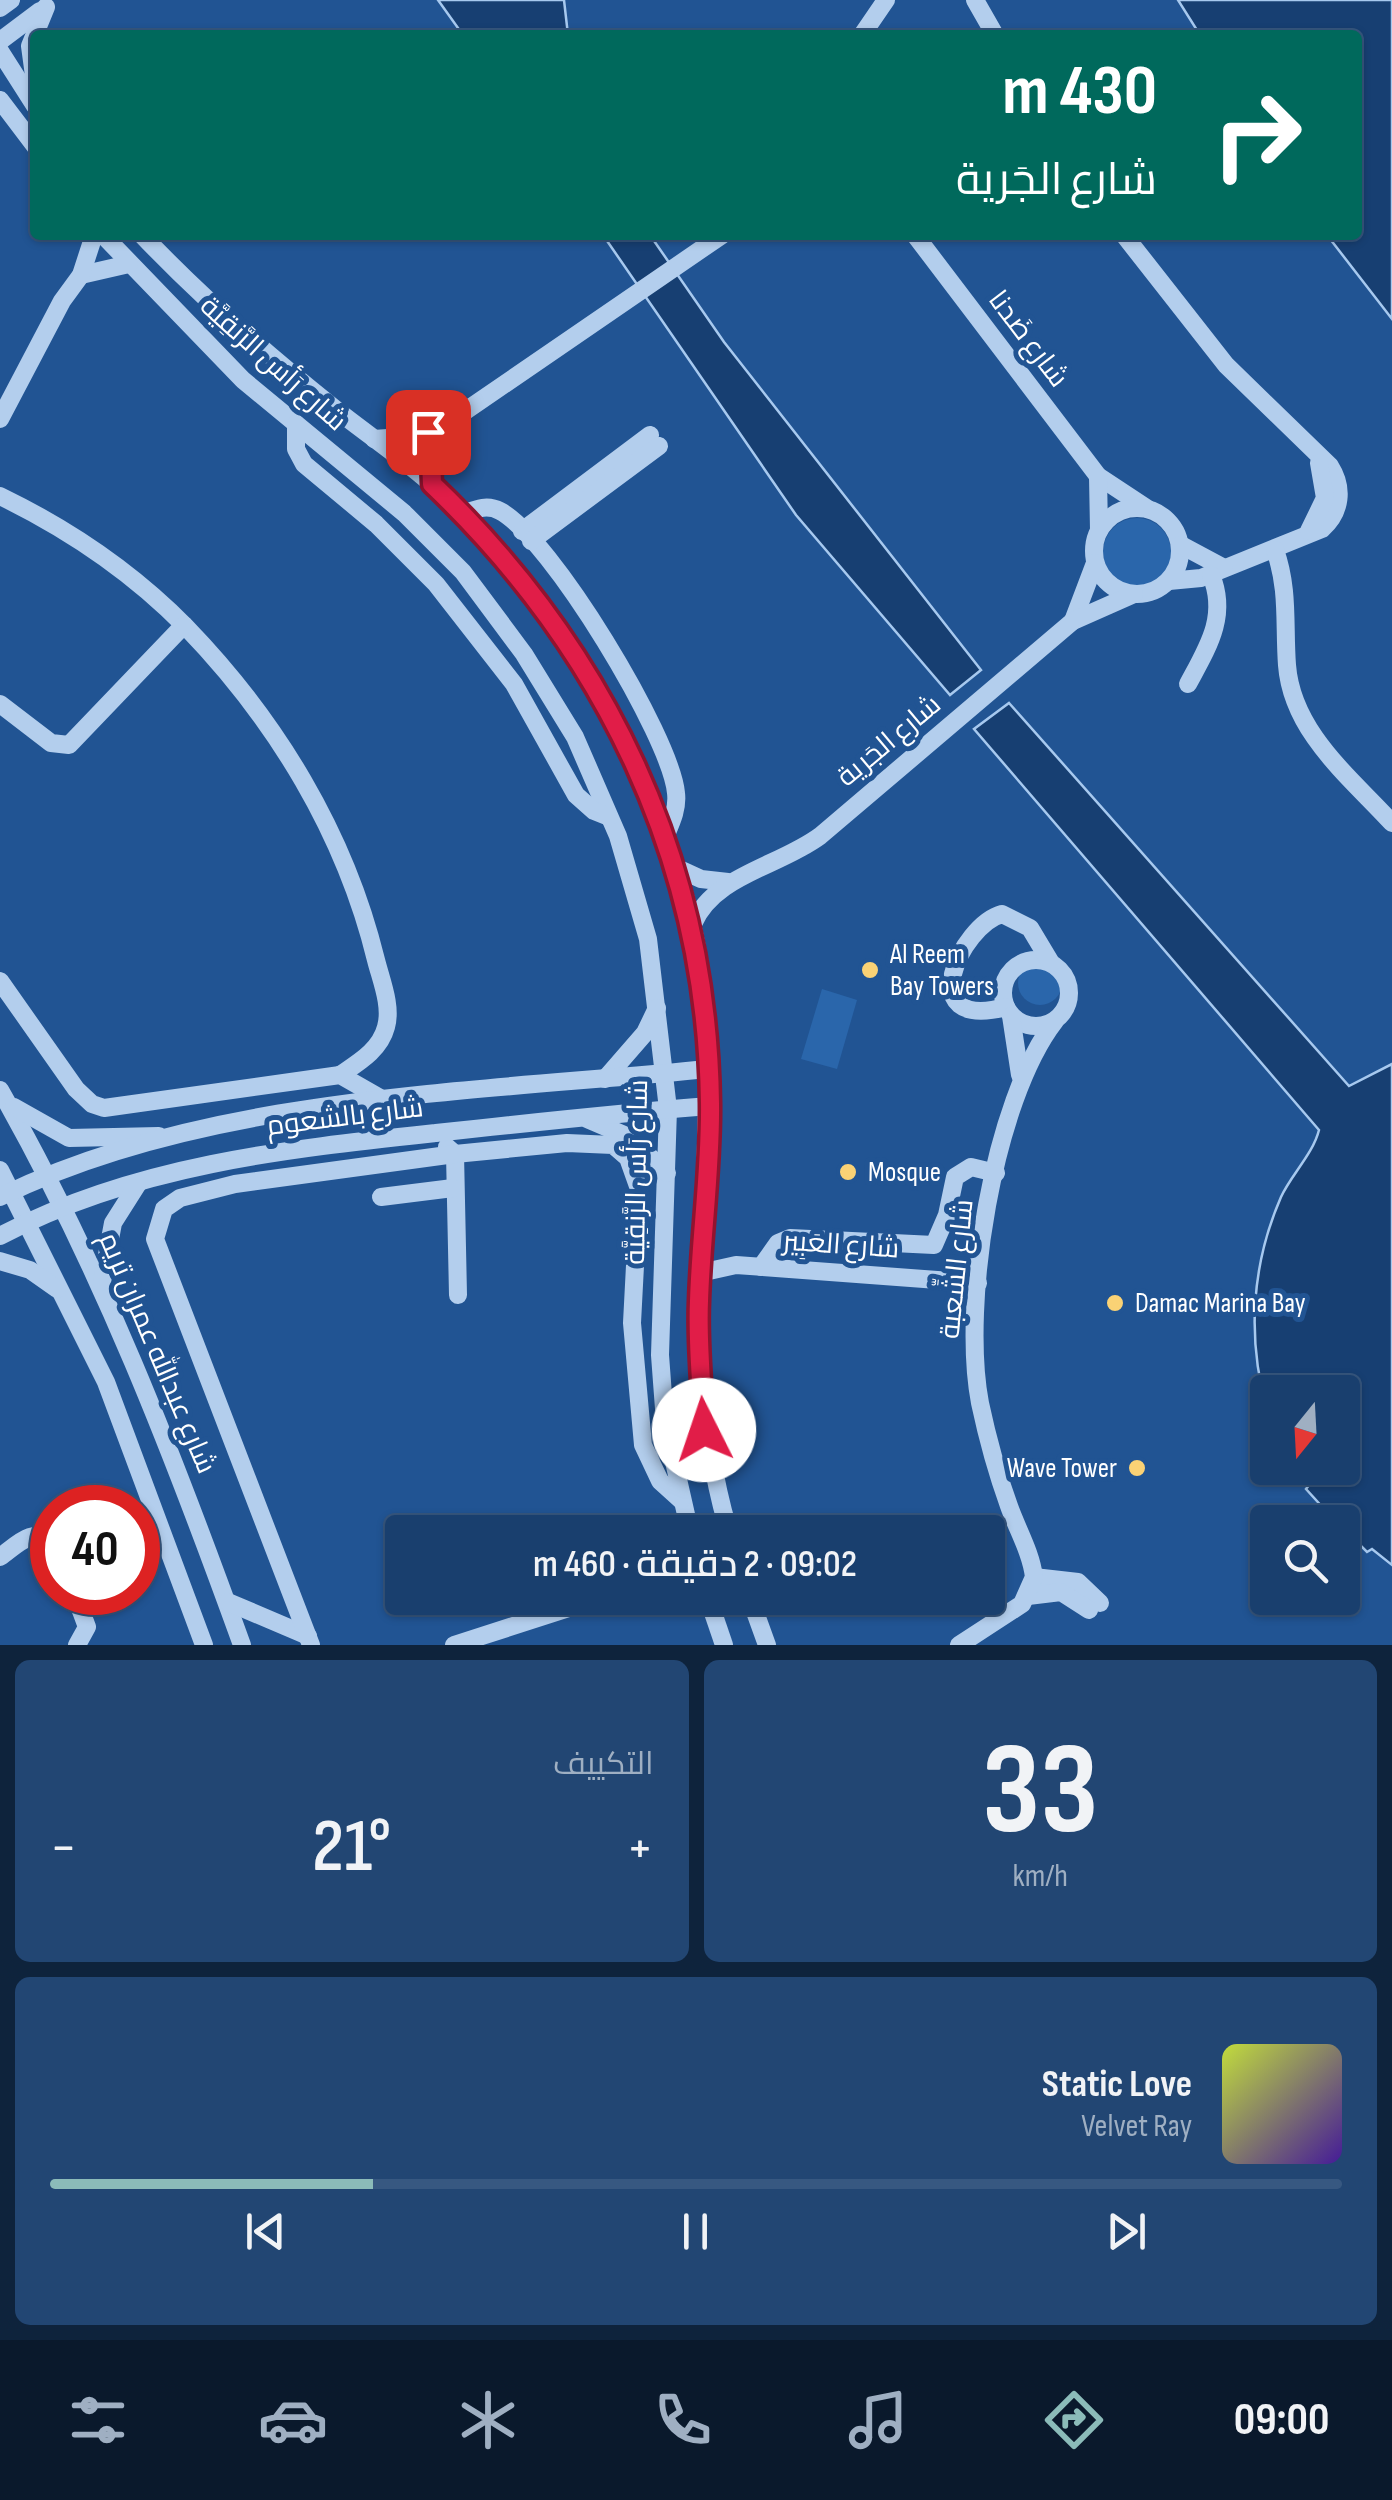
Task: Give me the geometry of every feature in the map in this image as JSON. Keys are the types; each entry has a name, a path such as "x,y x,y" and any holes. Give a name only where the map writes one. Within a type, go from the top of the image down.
{"street":[{"path":"0,8 11,0"},
{"path":"865,30 886,0"},
{"path":"974,0 993,30"},
{"path":"0,40 50,4"},
{"path":"38,30 50,4"},
{"path":"0,52 30,98"},
{"path":"1,103 30,140"},
{"path":"0,419 62,301 81,275 92,240"},
{"name":"شارع رَأس الرَّنقِيَّة","path":"107,240 244,380 404,513 463,572 524,654 575,737 610,817 648,939 658,1008 668,1109 660,1355 664,1422 685,1515"},
{"name":"شارع رَأس الرَّنقِيَّة","path":"147,240 232,324 432,484 496,547 548,613 599,696 665,837 692,924 708,1069 710,1106 700,1273 704,1430 725,1515"},
{"path":"373,438 415,436 442,427 715,240"},
{"name":"شارع ضَدنا","path":"919,240 1098,476 1148,508"},
{"path":"1098,476 1096,563 1114,588 1134,594 1158,589 1169,581 1218,572 1276,550 1303,536 1318,520 1326,498 1324,475 1314,454 1226,365 1128,240"},
{"path":"81,275 128,264"},
{"path":"296,424 296,449 304,464 376,524 454,605 514,684 576,795 594,812 610,817"},
{"path":"432,484 431,461 442,427"},
{"path":"527,536 654,440"},
{"path":"0,496 83,543 184,625 243,691 294,763 336,841 367,923 388,1021 371,1053 340,1074 104,1108 92,1104 76,1089 22,999 0,981"},
{"path":"463,514 492,508 527,536 602,637 655,736 676,791 675,810 665,837"},
{"path":"1099,530 1125,509 1148,508 1170,522 1181,545 1218,572"},
{"path":"1169,581 1180,558 1181,545"},
{"path":"1276,550 1285,585 1287,666 1295,702 1317,742 1388,811"},
{"name":"شارع الجَرية","path":"1073,622 1096,563"},
{"path":"1188,684 1216,628 1218,572"},
{"name":"شارع الجَرية","path":"692,924 710,896 728,882 803,848 1073,622 1134,594"},
{"path":"0,704 50,743 69,745 184,625"},
{"path":"677,868 701,878 728,882"},
{"path":"1002,914 1024,922 1050,963 1069,986 1068,1006 1055,1022 1027,1026 1008,1012 974,1009 955,1000 948,986 952,970 988,920 1002,914"},
{"path":"1008,1012 1003,987 1012,970 1030,960 1050,963"},
{"path":"604,1078 645,1033 658,1008"},
{"name":"شارع الشِّعبة","path":"1008,1012 1020,1080"},
{"name":"شارع الشِّعبة","path":"1034,1577 1007,1502 980,1401 974,1318 996,1173 1020,1080 1055,1022"},
{"name":"شارع بالشعوم","path":"6,1194 49,1175 174,1138 382,1099 708,1069"},
{"path":"340,1074 382,1099"},
{"path":"4,1096 46,1130 70,1138 174,1138"},
{"name":"شارع عبدالله عمران تريم","path":"4,1096 49,1175 102,1283 242,1645"},
{"name":"شارع بالشعوم","path":"0,1236 64,1206 140,1181 252,1156 710,1106"},
{"path":"582,1117 629,1138 667,1173"},
{"path":"431,1134 455,1154"},
{"path":"310,1640 155,1239 164,1209 180,1198 236,1184 455,1154 599,1142 613,1146 628,1158 639,1189 632,1323 641,1428 649,1464 681,1500"},
{"path":"455,1154 458,1295"},
{"path":"236,1184 252,1156"},
{"path":"762,1267 778,1243 790,1238 934,1245 947,1215 954,1176 972,1168 996,1173"},
{"path":"0,1170 6,1194 28,1222 106,1382 204,1645"},
{"path":"102,1283 114,1223 140,1181"},
{"path":"381,1197 453,1188"},
{"path":"0,1261 30,1270 62,1293"},
{"name":"شارع العَبِير","path":"700,1273 724,1266 762,1267 978,1283"},
{"path":"0,1557 30,1536"},
{"path":"959,1645 1014,1611 1028,1596 1034,1577 1078,1582 1095,1606 1060,1592 1028,1596"},
{"path":"228,1602 310,1640"},
{"path":"77,1645 88,1627 83,1615"},
{"path":"454,1645 547,1615"},
{"path":"712,1615 724,1645"},
{"path":"756,1615 767,1645"}],"shaded area":[{"path":"438,0 564,0 567,30 459,30"},
{"path":"1178,0 1392,0 1392,319 1331,240 1362,240 1362,30 1197,30"},
{"path":"606,240 653,240 724,342 981,670 950,695 796,515"},
{"path":"1137,518 1161,528 1171,552 1161,576 1137,586 1113,576 1103,552 1113,528"},
{"path":"1009,703 1349,1086 1392,1064 1392,1565 1360,1545 1360,1505 1321,1505 1306,1489 1309,1485 1360,1485 1360,1375 1260,1375 1255,1303 1263,1249 1281,1197 1319,1130 974,729"},
{"path":"1040,961 1056,967 1062,983 1056,999 1040,1005 1024,999 1018,983 1024,967"},
{"path":"822,989 857,1000 837,1069 801,1059"}],"place":[{"name":"Al Reem Bay Towers","path":"870,970"},
{"name":"Mosque","path":"848,1172"},
{"name":"Damac Marina Bay","path":"1115,1303"},
{"name":"Wave Tower","path":"1137,1468"}],"route":[{"path":"428,432 442,427 431,461 432,484 496,547 548,613 599,696 677,868 692,924 704,1006 710,1106 698,1304 704,1430"}]}
